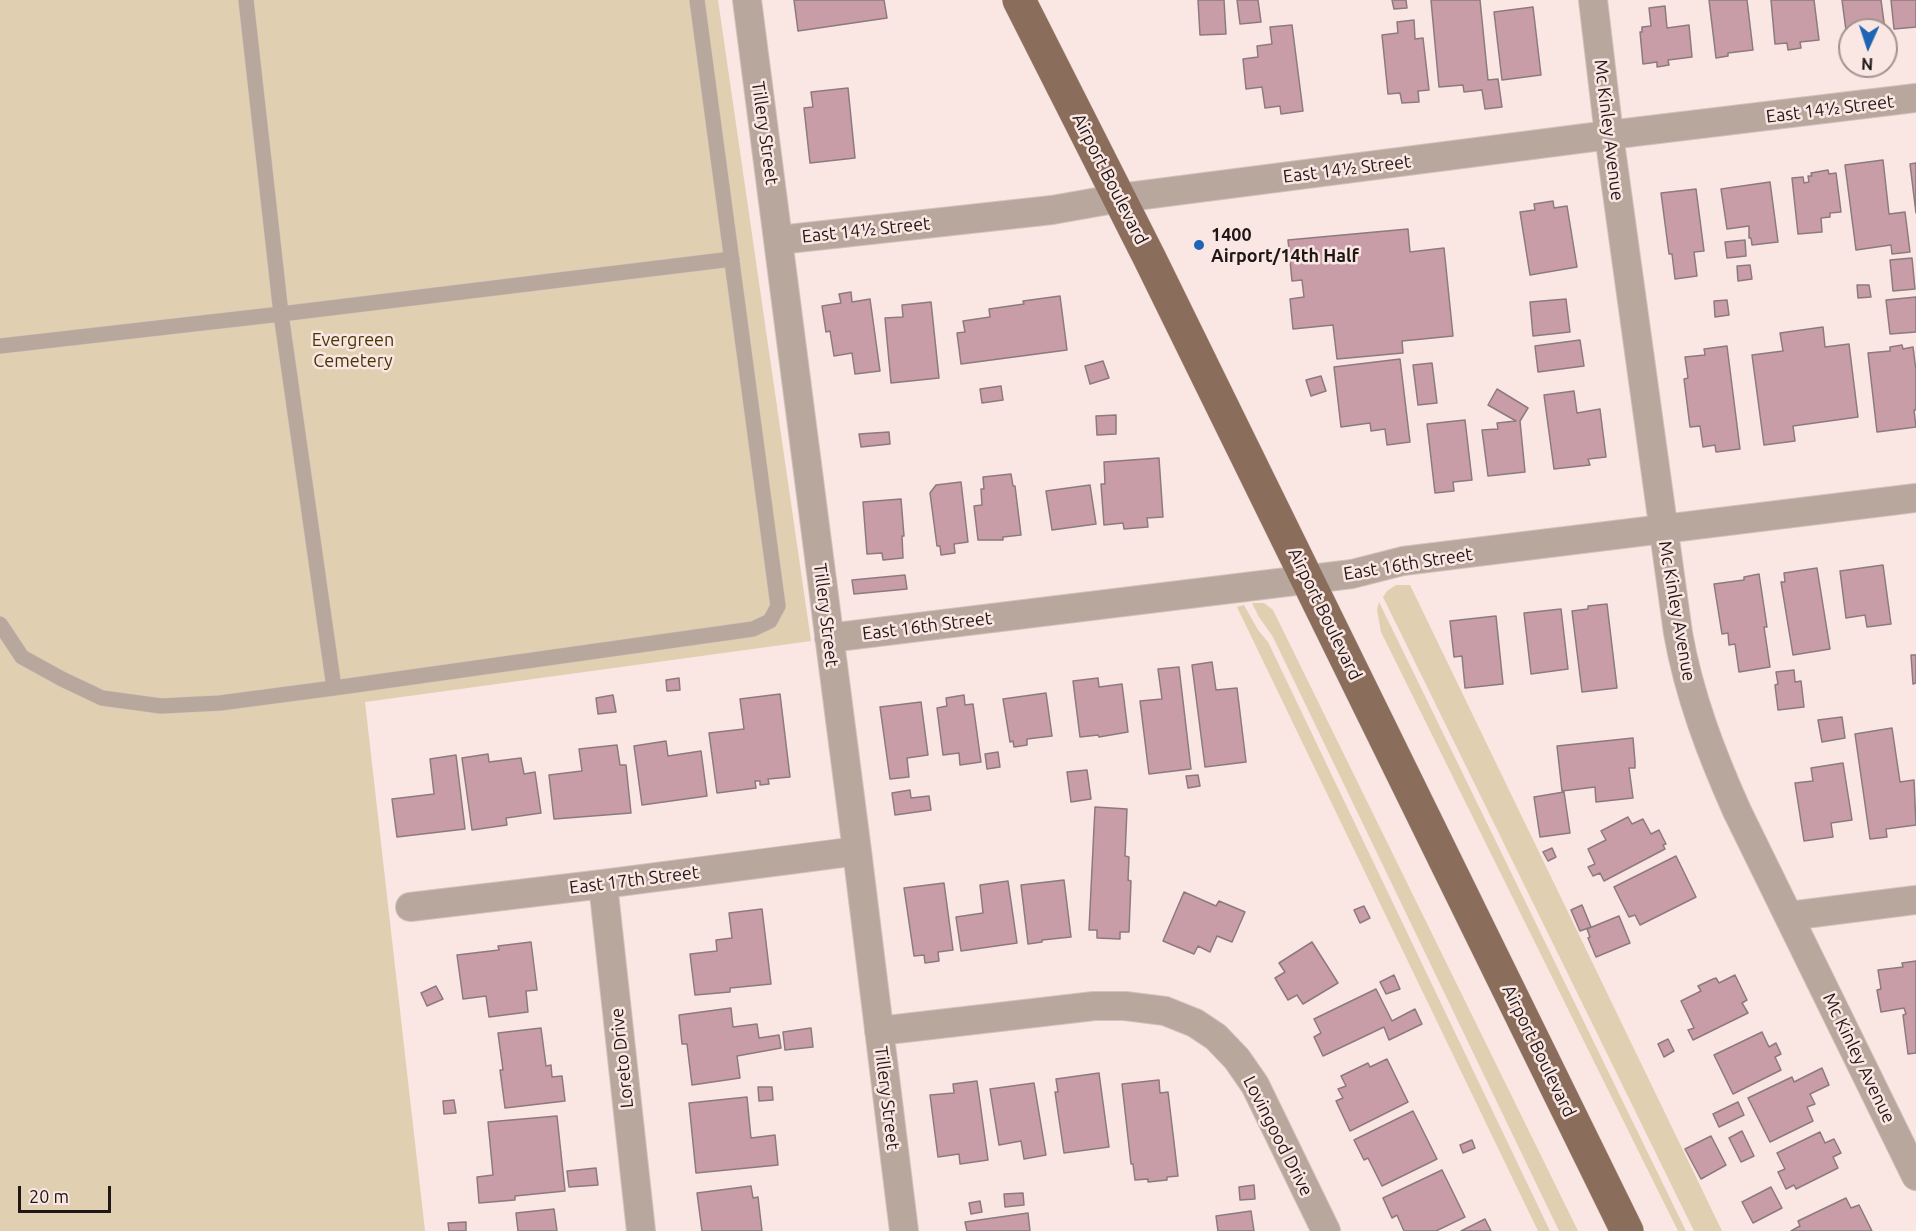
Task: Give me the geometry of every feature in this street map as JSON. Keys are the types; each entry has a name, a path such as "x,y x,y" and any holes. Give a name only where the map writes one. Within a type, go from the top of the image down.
{"main road":[{"name":"Airport Boulevard","path":"1019,0 1120,198 1627,1231"}],"street":[{"name":"Tillery Street","path":"747,0 904,1231"},
{"name":"Mc Kinley Avenue","path":"1593,0 1609,135 1663,529 1678,633 1692,696 1716,765 1916,1176"},
{"name":"East 14½ Street","path":"779,240 1052,210 1120,198 1916,98"},
{"name":"East 16th Street","path":"829,638 1352,574 1403,561 1916,498"},
{"name":"East 17th Street","path":"410,907 857,851"},
{"name":"Loreto Drive","path":"603,884 641,1231"},
{"path":"1789,915 1916,900"},
{"name":"Lovingood Drive","path":"879,1031 1094,1006 1125,1006 1165,1011 1195,1023 1216,1037 1237,1059 1255,1085 1326,1231"}],"lane":[{"path":"246,0 281,314 334,688"},
{"path":"0,624 22,657 102,698 161,706 220,703 334,688 753,629 770,621 778,606 697,0"},
{"path":"0,346 732,259"}],"green space":[{"name":"Evergreen Cemetery","path":"0,0 718,0 811,641 365,702 425,1231 0,1231"},
{"path":"1396,585 1410,585 1722,1231 1694,1231 1383,597"},
{"path":"1379,602 1686,1231 1678,1231 1381,632 1377,610"},
{"path":"1252,603 1264,603 1273,610 1578,1231 1559,1231 1273,637"},
{"path":"1244,605 1258,630 1268,642 1550,1231 1538,1231 1237,607"}],"building":[{"path":"794,0 884,0 887,18 798,31"},
{"path":"1198,0 1224,0 1226,34 1200,35"},
{"path":"1237,0 1258,0 1261,22 1240,24"},
{"path":"1392,0 1406,0 1407,8 1394,9"},
{"path":"1431,0 1480,0 1488,80 1498,79 1502,107 1485,109 1482,90 1464,92 1463,85 1439,87"},
{"path":"1709,0 1747,0 1753,50 1728,53 1728,56 1716,58"},
{"path":"1771,0 1814,0 1819,40 1800,42 1801,48 1788,50 1787,43 1775,44"},
{"path":"1842,0 1881,0 1883,18 1844,18"},
{"path":"1891,0 1916,0 1916,27 1898,29 1898,18 1893,18"},
{"path":"1665,6 1667,28 1689,25 1692,57 1668,60 1669,65 1657,67 1657,62 1643,64 1640,32 1642,32 1642,27 1651,26 1649,8"},
{"path":"1533,7 1541,75 1502,80 1494,12"},
{"path":"1414,20 1415,39 1423,38 1429,90 1418,91 1419,102 1402,103 1400,93 1388,94 1382,35 1398,33 1397,22"},
{"path":"1292,25 1303,111 1281,114 1280,106 1265,108 1262,87 1246,89 1243,59 1258,57 1257,46 1272,44 1270,27"},
{"path":"848,88 855,158 810,163 804,108 813,107 811,92"},
{"path":"1883,160 1889,214 1905,212 1910,252 1892,254 1891,245 1856,250 1845,165"},
{"path":"1916,163 1916,213 1910,164"},
{"path":"1828,170 1829,174 1836,173 1841,212 1830,213 1830,217 1821,218 1822,232 1798,234 1792,178 1803,177 1804,183 1809,182 1808,176 1812,176 1811,173"},
{"path":"1770,182 1778,242 1752,245 1751,238 1749,238 1749,226 1727,229 1721,189"},
{"path":"1696,189 1704,251 1694,252 1697,276 1675,279 1672,254 1669,254 1661,193"},
{"path":"1553,201 1554,208 1567,206 1577,267 1530,275 1520,212 1535,210 1534,204"},
{"path":"1408,229 1410,252 1444,248 1453,336 1402,341 1403,353 1337,359 1333,325 1293,329 1290,299 1304,297 1302,280 1292,281 1288,240"},
{"path":"1745,240 1746,256 1727,258 1725,242"},
{"path":"1912,258 1915,289 1893,291 1890,260"},
{"path":"1750,265 1752,279 1738,281 1737,266"},
{"path":"1857,285 1869,285 1871,297 1858,298"},
{"path":"851,292 852,302 870,299 880,371 855,374 852,353 834,356 830,331 826,332 822,306 841,303 839,294"},
{"path":"1060,296 1067,350 961,364 957,333 965,332 963,321 990,317 989,309"},
{"path":"1916,297 1916,332 1890,334 1886,300"},
{"path":"1566,299 1570,332 1533,336 1530,302"},
{"path":"1727,300 1729,315 1715,317 1714,301"},
{"path":"931,302 939,378 891,383 885,318 903,317 902,305"},
{"path":"1823,327 1825,347 1849,344 1858,417 1793,426 1795,441 1764,445 1752,355 1783,351 1780,333"},
{"path":"1580,340 1584,366 1538,372 1535,346"},
{"path":"1902,345 1903,349 1913,347 1916,370 1916,410 1914,410 1916,427 1877,432 1868,353 1890,351 1890,347"},
{"path":"1727,346 1740,449 1716,452 1715,445 1703,447 1700,426 1690,427 1684,379 1688,378 1685,357 1705,355 1704,349"},
{"path":"1400,359 1410,442 1387,445 1385,429 1371,431 1370,423 1341,427 1334,367"},
{"path":"1103,361 1109,378 1090,384 1085,366"},
{"path":"1432,363 1437,403 1418,405 1413,365"},
{"path":"1321,376 1326,391 1311,396 1306,380"},
{"path":"1001,386 1003,400 982,403 980,389"},
{"path":"1497,389 1528,408 1520,421 1525,472 1488,476 1482,430 1498,429 1497,423 1516,421 1488,405"},
{"path":"1574,391 1577,413 1600,409 1606,457 1588,459 1590,465 1554,469 1544,395"},
{"path":"1116,415 1116,434 1097,435 1096,416"},
{"path":"1465,420 1472,480 1453,482 1454,491 1435,493 1427,424"},
{"path":"889,432 890,444 861,447 859,434"},
{"path":"1159,458 1163,517 1147,518 1148,527 1124,529 1123,523 1104,525 1101,484 1105,484 1104,462"},
{"path":"1011,474 1013,486 1015,486 1021,535 1003,537 1003,540 978,540 974,506 982,505 983,477"},
{"path":"961,482 968,542 954,544 955,553 941,555 940,546 937,546 930,493 936,485"},
{"path":"1090,485 1096,524 1052,530 1046,491"},
{"path":"901,499 903,558 883,560 882,553 867,554 863,502"},
{"path":"1883,565 1891,624 1867,627 1865,615 1846,618 1840,571"},
{"path":"1817,568 1830,649 1793,655 1781,582 1785,582 1784,573"},
{"path":"1759,574 1770,667 1739,672 1735,644 1729,645 1728,633 1722,634 1714,584 1744,580 1744,577"},
{"path":"905,575 907,589 854,594 852,580"},
{"path":"1607,604 1617,688 1582,692 1572,611"},
{"path":"1561,609 1568,669 1531,674 1524,613"},
{"path":"1496,616 1503,684 1465,688 1462,656 1454,657 1450,621"},
{"path":"1911,655 1916,655 1916,683 1913,684"},
{"path":"1212,662 1216,690 1237,688 1246,762 1205,767 1192,665"},
{"path":"1179,667 1191,769 1149,774 1140,701 1162,699 1158,669"},
{"path":"1794,670 1795,682 1801,681 1804,707 1778,710 1776,672"},
{"path":"679,678 680,690 667,691 666,680"},
{"path":"1098,678 1099,687 1122,684 1128,732 1099,737 1098,735 1080,737 1073,681"},
{"path":"1046,693 1052,736 1027,739 1027,745 1014,747 1013,741 1010,742 1003,699"},
{"path":"780,694 790,777 768,779 769,784 760,785 760,781 755,781 756,788 717,793 709,733 744,729 740,699"},
{"path":"613,695 616,712 598,714 596,698"},
{"path":"964,695 965,705 973,704 981,762 960,765 959,753 943,755 937,708 947,706 946,698"},
{"path":"921,702 928,755 907,758 909,777 890,779 880,707"},
{"path":"1842,717 1845,738 1822,742 1818,720"},
{"path":"1892,728 1900,782 1914,780 1916,825 1886,829 1887,837 1870,839 1855,734"},
{"path":"1633,738 1635,768 1629,768 1633,798 1596,802 1595,787 1562,791 1557,746"},
{"path":"666,741 668,756 701,751 707,796 642,805 634,746"},
{"path":"617,745 620,765 626,765 631,813 554,819 549,775 582,771 579,749"},
{"path":"998,752 1000,767 987,769 985,754"},
{"path":"488,754 489,762 521,758 524,774 535,772 541,813 506,818 507,825 472,830 462,758"},
{"path":"456,755 465,829 397,837 392,799 434,794 430,759"},
{"path":"1843,763 1852,820 1831,823 1833,837 1804,841 1795,783 1813,781 1811,768"},
{"path":"1087,770 1091,799 1071,802 1067,772"},
{"path":"1198,775 1200,786 1188,788 1186,776"},
{"path":"910,790 911,798 929,796 931,810 895,815 892,793"},
{"path":"1564,792 1570,833 1540,837 1534,797"},
{"path":"1095,807 1127,809 1125,856 1129,857 1128,880 1131,881 1129,932 1120,932 1120,939 1097,938 1097,930 1089,930"},
{"path":"1628,817 1632,824 1643,819 1651,834 1659,830 1666,844 1663,845 1665,849 1604,881 1600,873 1593,876 1588,867 1595,864 1588,849 1606,840 1601,831"},
{"path":"1552,848 1556,857 1548,861 1543,852"},
{"path":"1676,856 1696,897 1640,925 1635,915 1629,917 1614,887"},
{"path":"1064,880 1071,937 1028,944 1021,885"},
{"path":"1008,881 1017,943 961,951 956,917 983,913 980,885"},
{"path":"944,883 953,950 938,952 939,961 925,963 924,955 914,956 904,888"},
{"path":"1184,892 1216,906 1219,901 1245,912 1232,942 1217,936 1210,952 1198,946 1194,954 1163,941"},
{"path":"1582,905 1591,927 1580,931 1571,910"},
{"path":"1364,906 1370,918 1360,923 1354,910"},
{"path":"762,909 771,984 730,988 730,992 695,995 690,954 717,951 716,940 732,938 729,913"},
{"path":"1619,916 1630,943 1596,957 1588,938 1590,937 1587,929"},
{"path":"531,942 537,990 526,991 528,1012 489,1017 486,996 463,999 457,955 499,950 498,946"},
{"path":"1312,942 1338,983 1303,1004 1297,995 1288,1000 1275,978 1285,972 1279,963"},
{"path":"1916,961 1916,1053 1908,1054 1904,1008 1881,1012 1877,990 1881,989 1878,970 1903,967 1902,963"},
{"path":"1394,975 1400,989 1386,994 1380,982"},
{"path":"1735,975 1747,1000 1742,1003 1748,1013 1693,1040 1688,1030 1694,1028 1681,1001 1701,991 1698,986 1716,978 1719,983"},
{"path":"436,986 443,999 427,1006 421,993"},
{"path":"1376,989 1392,1021 1415,1009 1422,1024 1389,1040 1384,1027 1323,1056 1314,1037 1321,1033 1314,1019"},
{"path":"731,1008 733,1027 757,1024 759,1038 779,1035 781,1048 737,1056 740,1078 692,1085 687,1044 682,1044 679,1015"},
{"path":"541,1028 546,1066 551,1065 552,1077 562,1076 565,1101 505,1108 498,1033"},
{"path":"811,1028 813,1047 785,1050 783,1032"},
{"path":"1762,1032 1769,1047 1776,1043 1781,1054 1775,1057 1781,1070 1733,1094 1714,1055"},
{"path":"1668,1039 1674,1051 1664,1057 1658,1044"},
{"path":"1387,1059 1408,1102 1350,1131 1336,1101 1343,1098 1338,1089 1346,1086 1341,1076 1368,1063 1370,1067"},
{"path":"1822,1068 1829,1085 1810,1094 1815,1104 1807,1107 1813,1121 1770,1142 1748,1098 1792,1077 1794,1082"},
{"path":"1099,1073 1109,1147 1064,1153 1055,1092 1058,1092 1056,1079"},
{"path":"1159,1080 1160,1093 1168,1092 1178,1176 1148,1182 1148,1179 1135,1180 1133,1164 1131,1164 1122,1084"},
{"path":"977,1081 988,1160 960,1164 959,1154 938,1157 930,1095 954,1093 953,1084"},
{"path":"1034,1083 1046,1155 1024,1159 1021,1141 999,1145 990,1089"},
{"path":"758,1087 772,1087 773,1100 759,1101"},
{"path":"747,1097 751,1138 775,1135 778,1165 696,1173 689,1103"},
{"path":"454,1100 456,1113 444,1114 443,1101"},
{"path":"1738,1102 1744,1115 1719,1127 1713,1114"},
{"path":"1413,1111 1437,1159 1382,1186 1368,1158 1364,1160 1354,1140"},
{"path":"557,1116 565,1191 515,1196 515,1200 479,1203 477,1177 493,1175 488,1122"},
{"path":"1742,1131 1754,1156 1741,1162 1729,1138"},
{"path":"1820,1132 1825,1143 1834,1139 1841,1153 1833,1157 1838,1168 1796,1189 1794,1185 1786,1189 1778,1172 1785,1169 1777,1153"},
{"path":"1711,1136 1726,1165 1701,1179 1685,1149"},
{"path":"1472,1140 1475,1148 1463,1153 1460,1145"},
{"path":"596,1168 598,1185 569,1187 567,1171"},
{"path":"1442,1170 1465,1217 1436,1231 1404,1231 1397,1215 1392,1218 1383,1198"},
{"path":"1254,1185 1255,1199 1240,1200 1239,1187"},
{"path":"751,1186 753,1198 758,1197 762,1231 702,1231 697,1193"},
{"path":"1771,1187 1782,1208 1753,1223 1742,1202"},
{"path":"1023,1193 1024,1205 1005,1207 1004,1194"},
{"path":"1846,1198 1851,1208 1859,1205 1872,1231 1791,1231 1800,1226 1798,1221"},
{"path":"980,1201 982,1212 971,1214 969,1203"},
{"path":"554,1209 557,1231 518,1231 516,1213"},
{"path":"1251,1211 1254,1231 1218,1231 1216,1216"},
{"path":"1028,1213 1030,1231 967,1231 965,1222"},
{"path":"1485,1219 1491,1231 1461,1231"},
{"path":"466,1222 466,1231 449,1231 448,1223"}],"place":[{"name":"1400 Airport/14th Half","path":"1199,245"}]}
